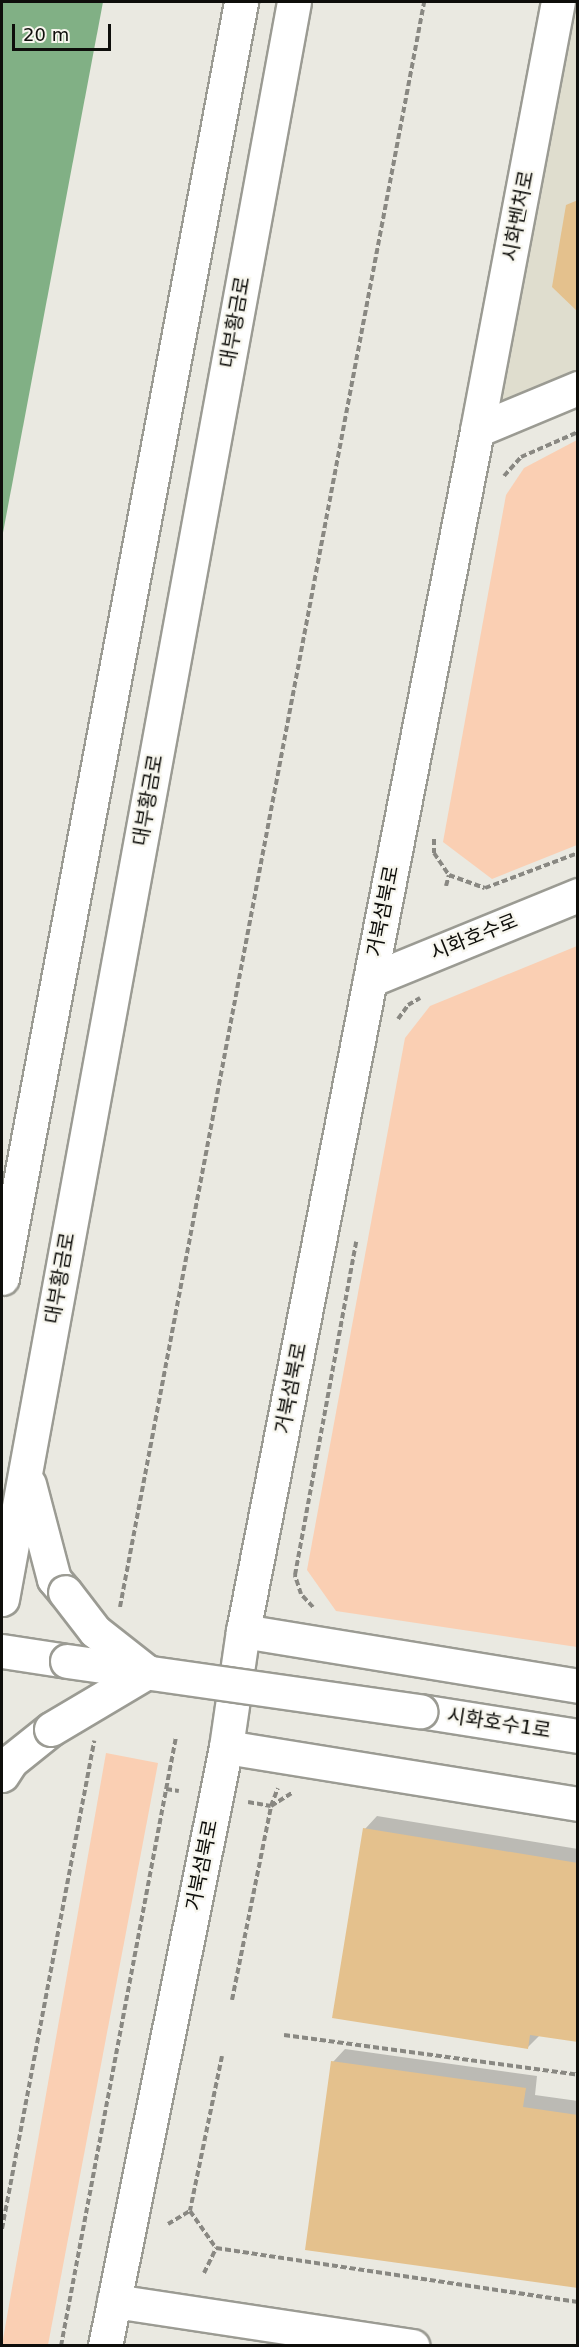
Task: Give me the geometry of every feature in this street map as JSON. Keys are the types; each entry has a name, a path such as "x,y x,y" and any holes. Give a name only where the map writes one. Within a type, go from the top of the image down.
{"main road":[{"path":"2,1278 241,2"},
{"name":"대부황금로","path":"2,1599 294,2"},
{"name":"시화벤처로","path":"477,430 558,2"},
{"path":"477,430 578,387"},
{"name":"거북섬북로","path":"105,2346 226,1747 243,1631 477,430"},
{"name":"시화호수로","path":"370,980 578,895"},
{"path":"2,1775 10,1761 51,1729 147,1672 95,1631 54,1579 32,1508 26,1466"},
{"path":"243,1631 578,1686"},
{"name":"시화호수1로","path":"2,1651 578,1736"},
{"path":"226,1747 578,1804"},
{"path":"114,2301 413,2346"}],"path":[{"path":"118,1616 424,2"},
{"path":"500,484 521,457 578,432"},
{"path":"435,829 434,853 449,875 485,888 578,853"},
{"path":"446,886 449,875"},
{"path":"395,1026 408,1005 427,995"},
{"path":"320,1614 297,1585 297,1564 356,1240"},
{"path":"290,1584 297,1585"},
{"path":"2,2229 95,1734"},
{"path":"61,2346 176,1737"},
{"path":"166,1789 179,1791"},
{"path":"244,1802 271,1806 296,1790"},
{"path":"232,2000 271,1806"},
{"path":"284,2035 578,2076"},
{"path":"222,2056 190,2211 216,2248 578,2302"},
{"path":"87,2211 93,2212"},
{"path":"168,2224 190,2211"},
{"path":"204,2273 216,2248"}],"shaded area":[{"path":"2,2 103,2 2,538"},
{"path":"558,2 577,2 577,388 477,430"},
{"path":"577,440 577,845 492,879 443,842 506,495 524,468"},
{"path":"577,946 577,1647 336,1611 307,1570 405,1038 430,1006"},
{"path":"106,1753 158,1763 48,2345 2,2345"}],"building":[{"path":"578,200 578,312 552,287 566,205"},
{"path":"363,1828 578,1863 578,2042 530,2035 528,2049 332,2018"},
{"path":"331,2061 526,2088 523,2107 578,2115 578,2288 305,2250"}]}
